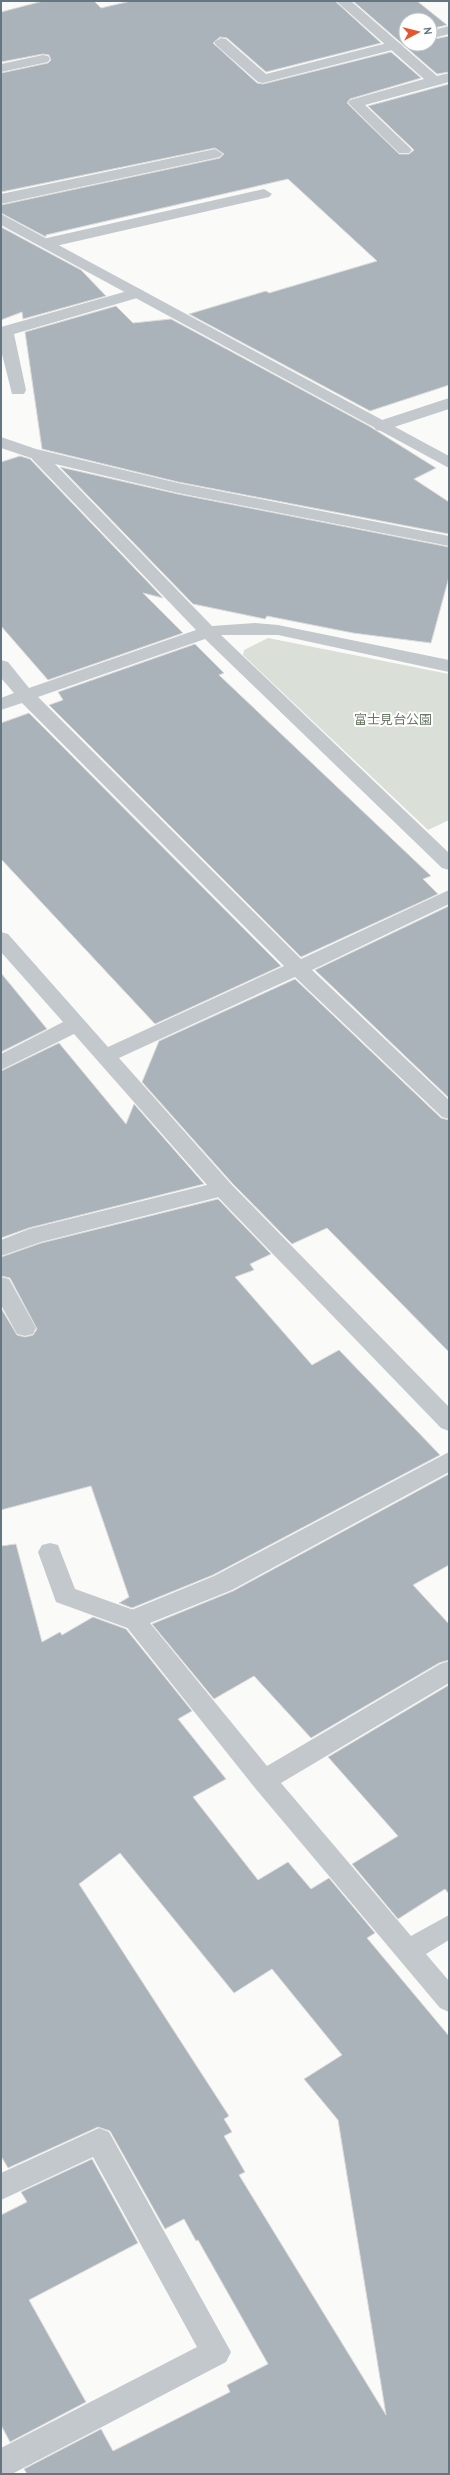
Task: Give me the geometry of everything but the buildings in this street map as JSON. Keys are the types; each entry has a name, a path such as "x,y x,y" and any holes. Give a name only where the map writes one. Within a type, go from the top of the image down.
{"street":[{"path":"343,1 398,42"},
{"path":"438,33 449,30"},
{"path":"221,42 264,79 398,45"},
{"path":"407,52 434,81"},
{"path":"1,68 43,59"},
{"path":"404,150 355,103 449,77"},
{"path":"1,200 215,154"},
{"path":"46,243 264,194"},
{"path":"4,222 46,243 449,463"},
{"path":"18,390 5,331 138,293"},
{"path":"382,426 449,403"},
{"path":"1,442 37,455 185,489 449,541"},
{"path":"37,455 208,632 449,864"},
{"path":"1,704 208,632 255,628 278,630 449,666"},
{"path":"1,666 25,695 298,968 449,1112"},
{"path":"106,1056 298,968 449,896"},
{"path":"1,939 75,1025 106,1056 223,1189 449,1422"},
{"path":"1,1062 75,1025"},
{"path":"1,1248 37,1235 223,1189"},
{"path":"1,1285 25,1328"},
{"path":"134,1620 223,1583 449,1461"},
{"path":"50,1552 65,1595 134,1620 264,1781 449,2000"},
{"path":"264,1781 449,1671"},
{"path":"408,1951 449,1926"},
{"path":"1,2187 99,2141 216,2352 1,2464"}],"green space":[{"name":"富士見台公園","path":"268,638 449,674 449,820 428,830 243,655 244,650"}]}
